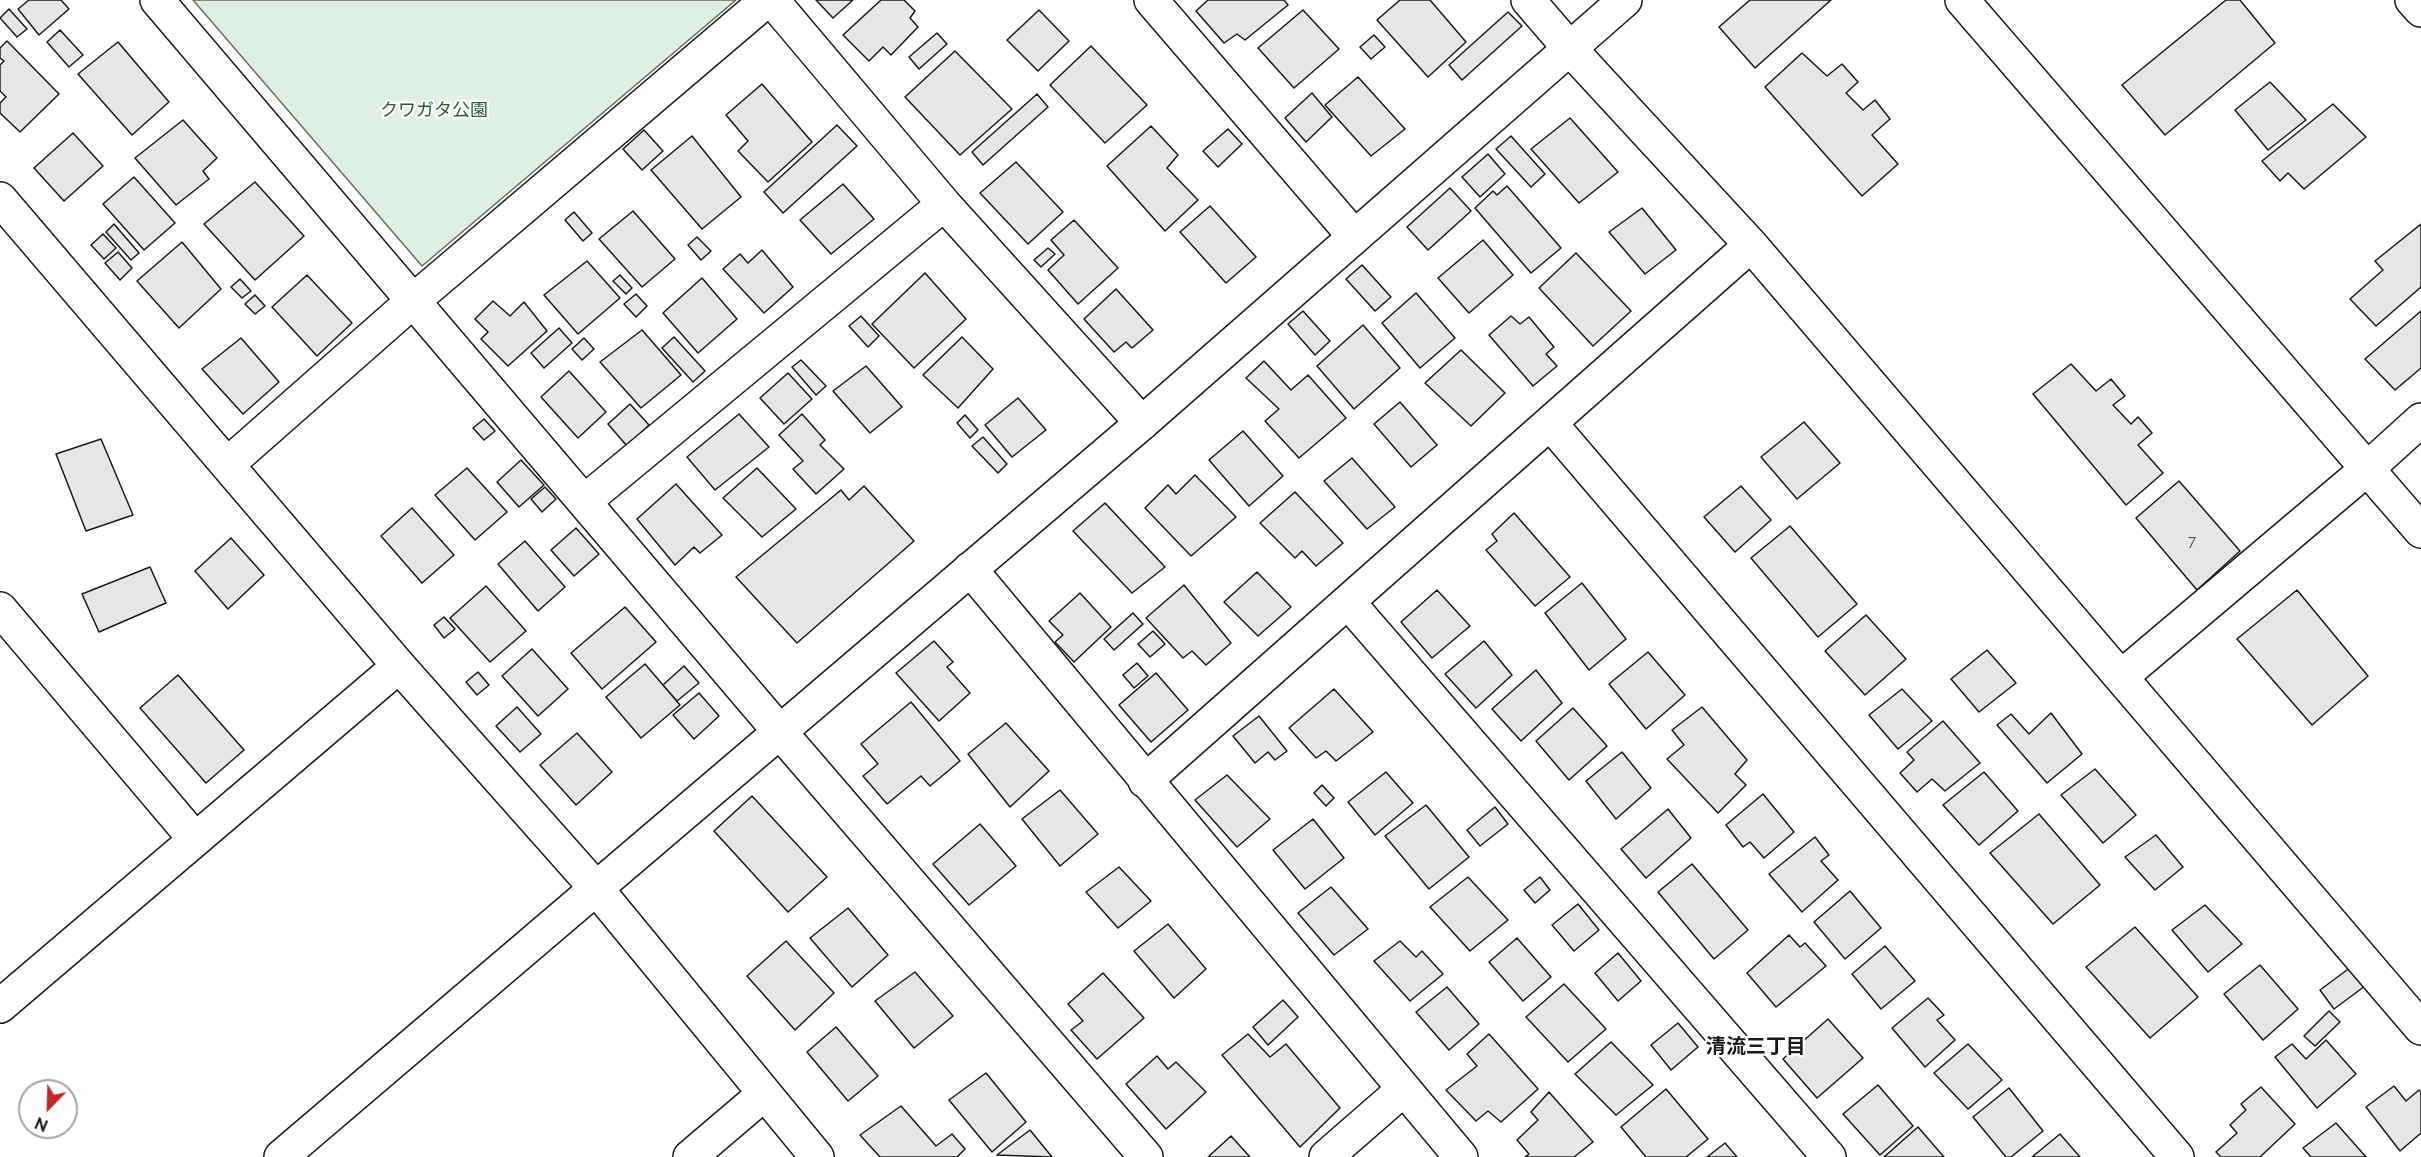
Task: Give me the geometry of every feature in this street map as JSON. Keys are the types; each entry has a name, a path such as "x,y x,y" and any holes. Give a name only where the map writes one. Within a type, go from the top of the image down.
{"street":[{"path":"157,0 780,732 1146,1157"},
{"path":"228,464 413,301 767,0"},
{"path":"772,0 944,204 1142,423"},
{"path":"1151,0 1354,236"},
{"path":"1528,0 1571,50 1751,245 2421,1028"},
{"path":"281,1157 1142,423 1354,236 1571,50 1625,0"},
{"path":"1962,0 2421,531"},
{"path":"2412,0 2421,10"},
{"path":"0,199 399,666 595,887 817,1157"},
{"path":"585,501 944,204"},
{"path":"1145,781 1751,245"},
{"path":"2121,677 2367,469 2421,420"},
{"path":"1550,423 2177,1157"},
{"path":"970,569 1461,1157"},
{"path":"1348,602 1829,1157"},
{"path":"0,609 195,839"},
{"path":"1,1004 399,666"},
{"path":"1326,1157 1404,1089"},
{"path":"690,1157 764,1094"}],"green space":[{"name":"クワガタ公園","path":"193,0 736,0 422,266"}],"building":[{"path":"29,0 61,0 69,9 39,35 18,9"},
{"path":"816,0 853,0 833,18"},
{"path":"881,0 904,0 915,11 910,18 918,27 891,55 883,47 869,61 843,35"},
{"path":"1208,0 1284,0 1288,5 1245,40 1237,34 1224,43 1196,11"},
{"path":"1400,0 1430,0 1466,42 1428,77 1377,20"},
{"path":"1750,0 1831,0 1755,68 1719,27"},
{"path":"2226,0 2240,0 2275,43 2165,135 2122,85"},
{"path":"9,9 27,29 17,37 0,18"},
{"path":"1039,10 1069,41 1038,71 1007,40"},
{"path":"1303,10 1339,49 1294,88 1258,48"},
{"path":"1508,12 1522,26 1462,80 1449,65"},
{"path":"60,30 83,55 69,67 47,42"},
{"path":"937,33 947,44 919,69 909,57"},
{"path":"1374,35 1385,47 1371,59 1360,47"},
{"path":"7,41 59,94 20,132 0,113 0,103 6,97 0,91 0,65 4,61 0,58 0,48"},
{"path":"118,42 169,102 132,135 78,74"},
{"path":"1091,46 1147,105 1105,143 1050,85"},
{"path":"955,51 1012,109 960,155 905,97"},
{"path":"1802,53 1827,76 1842,64 1858,82 1846,93 1863,110 1875,100 1890,119 1872,135 1898,164 1862,196 1765,87"},
{"path":"1358,77 1405,129 1371,156 1325,105"},
{"path":"2270,82 2306,120 2268,150 2235,110"},
{"path":"762,84 812,142 768,182 738,151 748,141 726,115"},
{"path":"1312,93 1332,117 1306,142 1285,118"},
{"path":"1037,94 1048,107 983,165 972,152"},
{"path":"2333,104 2366,137 2304,189 2288,173 2280,181 2262,161"},
{"path":"1570,118 1618,172 1579,203 1531,149"},
{"path":"183,120 217,158 203,171 209,179 176,205 135,158"},
{"path":"837,125 857,146 783,213 764,192"},
{"path":"1151,126 1178,155 1167,168 1198,200 1165,231 1107,166"},
{"path":"1228,129 1242,144 1218,167 1203,151"},
{"path":"644,130 663,151 642,170 623,149"},
{"path":"73,133 103,166 64,201 34,168"},
{"path":"692,136 741,197 702,229 651,170"},
{"path":"1511,136 1545,174 1531,187 1496,149"},
{"path":"1488,154 1505,174 1480,197 1462,177"},
{"path":"1016,162 1063,212 1028,244 980,193"},
{"path":"134,177 175,223 144,250 103,204"},
{"path":"255,182 304,236 255,280 204,224"},
{"path":"843,184 874,219 831,254 800,220"},
{"path":"1507,186 1561,248 1531,273 1475,208 1493,191 1497,195"},
{"path":"1450,188 1471,211 1428,250 1407,227"},
{"path":"1210,206 1256,257 1226,283 1180,232"},
{"path":"1642,208 1676,250 1645,274 1609,232"},
{"path":"633,211 675,259 642,287 599,239"},
{"path":"574,212 592,233 583,241 565,220"},
{"path":"1074,220 1118,268 1078,304 1048,270 1064,255 1051,240"},
{"path":"114,224 139,253 131,260 106,232"},
{"path":"2421,224 2421,287 2376,326 2350,299 2383,270 2375,261"},
{"path":"103,234 116,248 104,259 91,245"},
{"path":"697,237 711,251 701,260 688,245"},
{"path":"1483,240 1513,275 1469,313 1438,278"},
{"path":"182,242 221,289 179,328 137,281"},
{"path":"1048,248 1055,254 1041,267 1034,260"},
{"path":"762,250 793,287 764,313 723,269 740,254 748,263"},
{"path":"118,252 132,268 120,280 105,263"},
{"path":"1576,253 1631,311 1593,346 1539,288"},
{"path":"587,261 620,298 578,334 544,295"},
{"path":"1362,265 1391,297 1375,311 1346,279"},
{"path":"925,273 966,319 914,368 872,324"},
{"path":"307,275 352,323 317,356 272,307"},
{"path":"620,275 632,288 626,294 613,281"},
{"path":"702,278 737,319 698,353 663,313"},
{"path":"240,279 251,291 242,298 231,287"},
{"path":"1116,289 1153,330 1132,348 1126,342 1114,352 1084,319"},
{"path":"1416,293 1455,338 1420,368 1382,323"},
{"path":"636,294 647,306 636,317 624,304"},
{"path":"255,295 265,306 255,314 245,304"},
{"path":"493,301 510,316 524,302 547,331 508,366 481,339 488,332 475,319"},
{"path":"1303,311 1330,341 1315,355 1288,324"},
{"path":"2421,311 2421,368 2395,390 2365,359"},
{"path":"861,316 879,336 868,347 849,326"},
{"path":"1511,316 1520,324 1529,317 1554,347 1546,354 1557,366 1533,386 1489,335"},
{"path":"1363,325 1400,368 1354,409 1317,366"},
{"path":"559,328 572,343 544,368 531,353"},
{"path":"642,330 681,375 641,408 600,362"},
{"path":"674,337 705,371 693,382 662,348"},
{"path":"962,337 993,369 958,408 923,375"},
{"path":"241,338 279,382 243,414 202,369"},
{"path":"584,338 594,349 582,360 572,349"},
{"path":"1461,350 1505,393 1471,426 1425,383"},
{"path":"801,360 826,386 816,395 792,367"},
{"path":"1264,361 1291,390 1308,375 1346,418 1299,458 1265,421 1279,409 1246,378"},
{"path":"2071,364 2096,391 2111,379 2125,396 2113,405 2131,424 2138,417 2152,433 2138,445 2163,473 2126,505 2033,394"},
{"path":"866,366 902,407 870,433 833,391"},
{"path":"569,371 606,412 578,438 541,397"},
{"path":"788,373 812,399 784,424 760,398"},
{"path":"1018,398 1046,430 1012,457 985,425"},
{"path":"1400,402 1437,445 1411,467 1374,424"},
{"path":"630,404 649,425 627,446 608,424"},
{"path":"739,414 769,447 715,490 687,457"},
{"path":"802,414 825,440 820,445 844,469 816,494 793,469 803,461 779,435"},
{"path":"965,415 978,430 970,438 957,423"},
{"path":"484,419 495,431 484,440 473,428"},
{"path":"1804,422 1840,463 1797,499 1761,457"},
{"path":"1243,431 1283,476 1249,506 1209,460"},
{"path":"983,437 1007,464 998,473 972,446"},
{"path":"101,439 133,515 86,531 56,454"},
{"path":"1352,458 1395,507 1367,529 1324,481"},
{"path":"521,460 544,485 519,507 497,482"},
{"path":"467,468 507,512 475,540 435,495"},
{"path":"757,468 796,509 762,537 723,498"},
{"path":"1195,475 1236,517 1191,556 1145,508 1168,485 1176,494"},
{"path":"2179,481 2240,551 2197,590 2136,518"},
{"path":"676,484 722,535 700,553 694,547 675,565 637,519"},
{"path":"864,486 914,541 797,643 736,577 841,490 849,500"},
{"path":"1741,486 1771,520 1735,552 1704,517"},
{"path":"545,487 556,499 542,512 531,499"},
{"path":"1295,492 1343,543 1316,566 1302,551 1295,558 1260,523"},
{"path":"1105,503 1165,567 1132,593 1073,531"},
{"path":"412,508 454,555 422,583 381,536"},
{"path":"1514,513 1570,577 1535,606 1486,550 1497,541 1492,534"},
{"path":"1790,526 1857,604 1818,637 1751,558"},
{"path":"576,528 599,554 574,576 551,550"},
{"path":"231,538 264,575 228,609 195,571"},
{"path":"525,541 565,587 538,611 498,564"},
{"path":"150,567 166,603 99,632 82,594"},
{"path":"1257,572 1291,607 1258,636 1224,602"},
{"path":"1582,583 1626,639 1589,670 1545,613"},
{"path":"1184,585 1231,643 1206,665 1192,651 1183,658 1146,618"},
{"path":"486,586 526,631 490,662 450,618"},
{"path":"1437,590 1470,626 1432,658 1401,622"},
{"path":"2297,590 2368,676 2312,725 2237,639"},
{"path":"1080,593 1111,627 1074,662 1055,642 1063,635 1049,621"},
{"path":"625,607 656,642 602,689 571,653"},
{"path":"1133,613 1143,624 1114,650 1104,639"},
{"path":"1866,615 1906,659 1865,695 1825,651"},
{"path":"444,617 455,629 444,638 434,625"},
{"path":"1153,631 1165,644 1150,657 1138,644"},
{"path":"934,641 953,662 947,667 970,693 939,721 896,673"},
{"path":"1484,641 1512,675 1476,708 1445,674"},
{"path":"532,649 568,689 538,716 502,676"},
{"path":"1987,650 2016,683 1979,712 1951,679"},
{"path":"1648,652 1685,695 1646,729 1609,684"},
{"path":"1137,663 1148,676 1134,688 1123,675"},
{"path":"645,664 680,705 641,738 606,697"},
{"path":"684,666 699,683 677,701 663,685"},
{"path":"1536,670 1562,703 1521,741 1492,709"},
{"path":"478,672 489,685 477,695 466,682"},
{"path":"1156,673 1188,710 1151,742 1119,705"},
{"path":"178,675 244,750 206,783 140,708"},
{"path":"1334,689 1373,732 1336,761 1326,751 1316,758 1289,728"},
{"path":"1902,689 1932,721 1898,749 1869,715"},
{"path":"699,693 719,716 694,739 673,715"},
{"path":"911,702 960,761 930,786 921,776 887,804 863,776 878,764 861,744"},
{"path":"517,707 541,734 520,752 496,726"},
{"path":"1702,707 1747,760 1735,774 1746,785 1718,813 1667,759 1684,745 1672,730"},
{"path":"1573,708 1607,746 1569,780 1536,741"},
{"path":"2051,713 2082,754 2047,783 1997,725 2011,714 2029,734"},
{"path":"1259,716 1287,751 1275,760 1268,752 1255,763 1233,736"},
{"path":"1943,721 1980,763 1945,791 1932,779 1917,792 1900,773 1914,760 1907,752"},
{"path":"1006,723 1049,771 1010,807 968,754"},
{"path":"577,733 612,772 576,805 540,765"},
{"path":"1622,752 1651,788 1616,819 1586,781"},
{"path":"2095,769 2136,815 2103,843 2061,795"},
{"path":"1386,772 1413,803 1375,835 1348,802"},
{"path":"1984,772 2018,811 1979,845 1943,805"},
{"path":"1227,775 1270,819 1237,847 1195,800"},
{"path":"1322,785 1334,798 1326,806 1314,793"},
{"path":"1060,790 1098,834 1060,866 1022,819"},
{"path":"1763,794 1794,832 1764,858 1750,842 1743,847 1726,825"},
{"path":"752,796 827,877 788,912 714,831"},
{"path":"1426,805 1469,857 1429,889 1385,836"},
{"path":"1495,807 1508,824 1480,846 1467,830"},
{"path":"1668,809 1691,838 1646,878 1621,849"},
{"path":"2039,814 2100,885 2053,924 1990,853"},
{"path":"1313,819 1344,858 1305,889 1273,850"},
{"path":"980,824 1016,866 969,905 933,864"},
{"path":"2156,835 2183,867 2155,890 2125,857"},
{"path":"1815,837 1829,855 1821,861 1838,880 1802,912 1769,874"},
{"path":"1692,864 1748,930 1714,959 1658,892"},
{"path":"1119,867 1151,901 1118,928 1086,892"},
{"path":"1468,877 1508,920 1470,951 1430,907"},
{"path":"1540,877 1550,890 1535,903 1524,890"},
{"path":"1331,887 1368,929 1334,955 1298,913"},
{"path":"1850,891 1881,928 1845,959 1814,922"},
{"path":"1578,904 1599,930 1574,951 1552,925"},
{"path":"2205,905 2242,944 2208,972 2172,930"},
{"path":"848,908 888,955 852,987 810,938"},
{"path":"1168,924 1206,969 1174,998 1134,951"},
{"path":"2135,927 2198,997 2150,1038 2086,967"},
{"path":"1789,935 1800,947 1805,943 1826,966 1776,1007 1747,973"},
{"path":"1517,938 1551,977 1523,1001 1489,962"},
{"path":"786,941 834,993 795,1030 747,976"},
{"path":"1400,941 1416,957 1422,951 1443,974 1410,1001 1374,961"},
{"path":"1885,946 1915,981 1881,1009 1852,974"},
{"path":"1618,953 1641,981 1618,1001 1595,973"},
{"path":"2260,965 2298,1009 2263,1040 2224,994"},
{"path":"2351,967 2365,986 2334,1009 2320,990"},
{"path":"915,972 953,1016 914,1048 875,1001"},
{"path":"1103,973 1144,1018 1097,1059 1071,1030 1083,1021 1068,1004"},
{"path":"1564,984 1606,1029 1568,1062 1526,1017"},
{"path":"1447,987 1479,1024 1449,1050 1416,1012"},
{"path":"1928,998 1944,1015 1937,1020 1955,1040 1925,1067 1892,1028"},
{"path":"1283,1000 1298,1017 1268,1045 1253,1027"},
{"path":"2329,1011 2340,1022 2315,1046 2304,1036"},
{"path":"1828,1019 1863,1058 1817,1098 1783,1059"},
{"path":"1678,1023 1698,1047 1671,1070 1651,1045"},
{"path":"836,1027 878,1076 848,1101 807,1052"},
{"path":"1248,1034 1270,1057 1286,1044 1340,1108 1300,1147 1222,1055"},
{"path":"1489,1034 1538,1089 1501,1122 1488,1111 1476,1121 1446,1090 1477,1066 1467,1054"},
{"path":"2326,1040 2356,1074 2317,1108 2275,1057 2292,1044 2306,1059"},
{"path":"1611,1042 1653,1085 1616,1115 1575,1074"},
{"path":"1968,1044 2002,1080 1968,1109 1934,1073"},
{"path":"1157,1056 1168,1069 1176,1062 1206,1092 1166,1129 1126,1084"},
{"path":"986,1073 1026,1122 992,1152 949,1100"},
{"path":"1878,1085 1913,1126 1880,1155 1843,1114"},
{"path":"2394,1086 2406,1101 2419,1090 2421,1092 2421,1133 2400,1151 2366,1107"},
{"path":"2261,1087 2295,1124 2260,1157 2221,1157 2216,1152 2237,1133 2230,1125 2246,1110 2241,1104"},
{"path":"2009,1088 2043,1131 2011,1157 2006,1157 1973,1117"},
{"path":"1666,1089 1708,1139 1686,1157 1646,1157 1621,1127"},
{"path":"1549,1092 1593,1142 1574,1157 1525,1157 1529,1154 1517,1140 1538,1120 1531,1112"},
{"path":"901,1106 936,1146 952,1134 965,1149 957,1157 880,1157 860,1135"},
{"path":"2336,1123 2366,1157 2311,1157 2303,1148"},
{"path":"1918,1127 1944,1157 1884,1157"},
{"path":"1030,1130 1052,1157 997,1155"},
{"path":"2060,1134 2080,1157 2032,1157"},
{"path":"1231,1136 1250,1157 1208,1157"},
{"path":"1725,1143 1737,1157 1707,1157"}],"district":[{"name":"清流三丁目","path":"1756,1047"}]}
